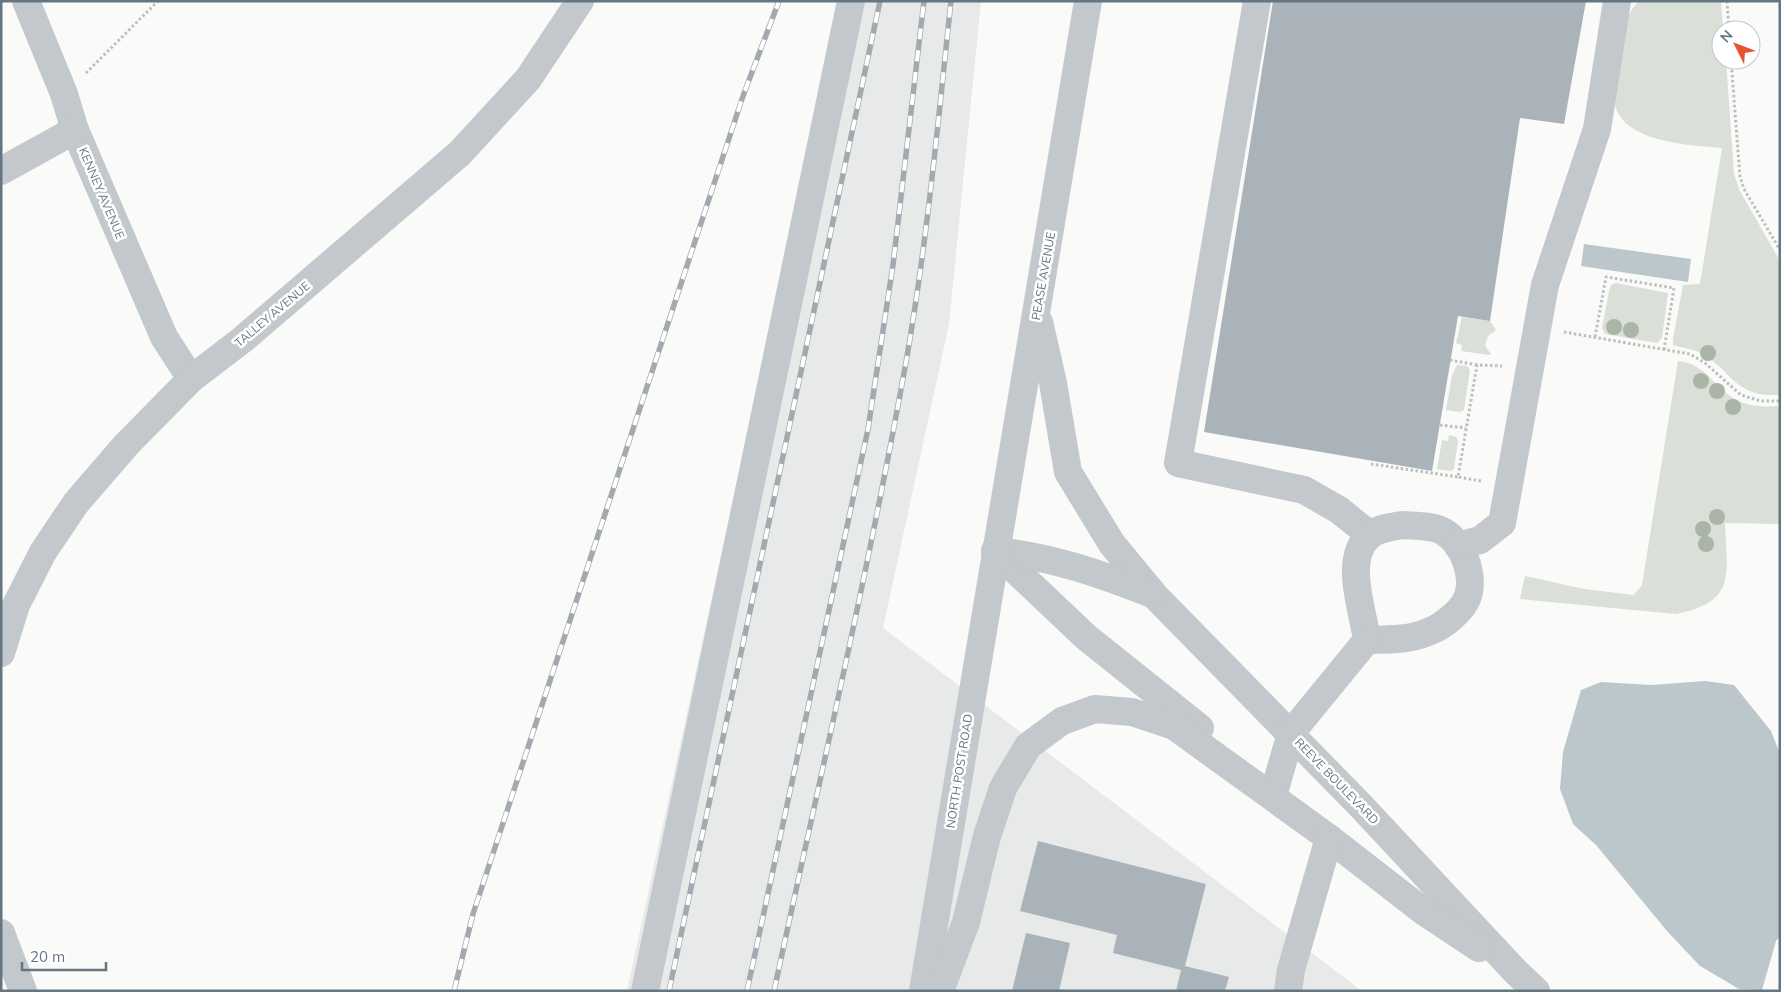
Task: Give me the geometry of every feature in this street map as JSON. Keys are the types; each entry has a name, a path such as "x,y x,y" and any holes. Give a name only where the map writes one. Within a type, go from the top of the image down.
{"street":[{"name":"KENNEY AVENUE","path":"26,1 64,94 75,130 164,337 191,379"},
{"name":"TALLEY AVENUE","path":"1,653 21,596 43,552 76,503 126,445 191,379 242,340 460,153 528,79 580,1"},
{"path":"645,991 851,1"},
{"name":"PEASE AVENUE","path":"995,551 1088,1"},
{"path":"1257,1 1178,463 1304,490 1340,510 1370,535"},
{"path":"1458,546 1480,540 1502,523 1545,285 1598,129 1617,1"},
{"path":"1,171 75,130"},
{"name":"REEVE BOULEVARD","path":"1037,310 1053,383 1068,472 1112,544 1155,596 1291,733 1536,991"},
{"path":"1402,525 1424,527 1444,532 1458,546 1467,564 1469,583 1465,603 1437,628 1418,636 1402,640 1367,640 1357,589 1358,551 1370,535 1384,528 1402,525"},
{"path":"995,551 1024,554 1097,573 1155,596"},
{"path":"995,551 1086,637 1197,726 1246,776"},
{"name":"NORTH POST ROAD","path":"923,991 995,551"},
{"path":"1274,796 1291,733 1367,640"},
{"path":"940,991 966,922 987,836 1003,788 1028,746 1062,721 1095,709 1132,712 1174,726 1246,776"},
{"name":"REEVE BOULEVARD","path":"1246,776 1422,911 1514,970"},
{"path":"1288,991 1291,970 1329,838"},
{"path":"1,933 23,991"}],"path":[{"path":"64,94 158,1"},
{"path":"1727,1 1728,20"},
{"path":"1732,70 1740,176 1744,189 1780,250"},
{"path":"1595,338 1606,277 1674,288 1664,350"},
{"path":"1561,331 1690,354 1705,363 1741,395 1761,401 1780,401"},
{"path":"1450,360 1502,368 1503,359"},
{"path":"1458,477 1477,365"},
{"path":"1440,425 1466,428"},
{"path":"1371,464 1486,482"}],"shaded area":[{"path":"846,1 981,1 949,324 883,628 1362,991 627,991 795,211"},
{"path":"1640,1 1721,1 1722,20 1711,20 1711,70 1727,70 1734,174 1740,191 1780,261 1780,395 1764,395 1751,392 1733,380 1708,357 1693,350 1673,345 1683,285 1700,284 1722,148 1675,143 1658,139 1628,125 1619,114 1614,100 1615,83 1623,33 1628,18"},
{"path":"1584,244 1691,259 1688,282 1581,266"},
{"path":"1616,283 1668,293 1662,338 1657,343 1605,334 1602,328 1609,291 1611,285"},
{"path":"1462,317 1490,321 1496,330 1488,336 1485,346 1491,354 1461,351 1462,345 1456,343"},
{"path":"1678,361 1688,363 1703,371 1727,394 1740,402 1757,406 1780,406 1780,524 1725,523 1727,557 1724,583 1719,593 1710,602 1696,609 1676,614 1520,599 1525,576 1584,589 1634,595 1642,585"},
{"path":"1457,365 1467,366 1470,370 1464,410 1460,412 1446,410 1452,376"},
{"path":"1449,435 1456,437 1458,441 1454,469 1451,471 1437,469 1442,440 1448,441"},
{"path":"1705,681 1734,685 1771,731 1780,754 1780,936 1776,941 1762,990 1739,989 1700,966 1667,931 1596,845 1573,824 1560,789 1563,752 1581,690 1601,682 1651,685"}],"building":[{"path":"1273,1 1586,1 1564,124 1520,118 1490,321 1458,316 1432,471 1204,432"},
{"path":"1038,841 1206,884 1185,966 1229,977 1225,991 1176,991 1181,970 1113,953 1117,935 1020,911"},
{"path":"1026,933 1070,943 1059,991 1012,991"}],"railway":[{"path":"454,991 473,914 743,96 779,1"},
{"path":"669,991 880,1"},
{"path":"747,991 868,429 893,265 924,1"},
{"path":"774,991 859,599 906,362 926,227 951,1"}]}
